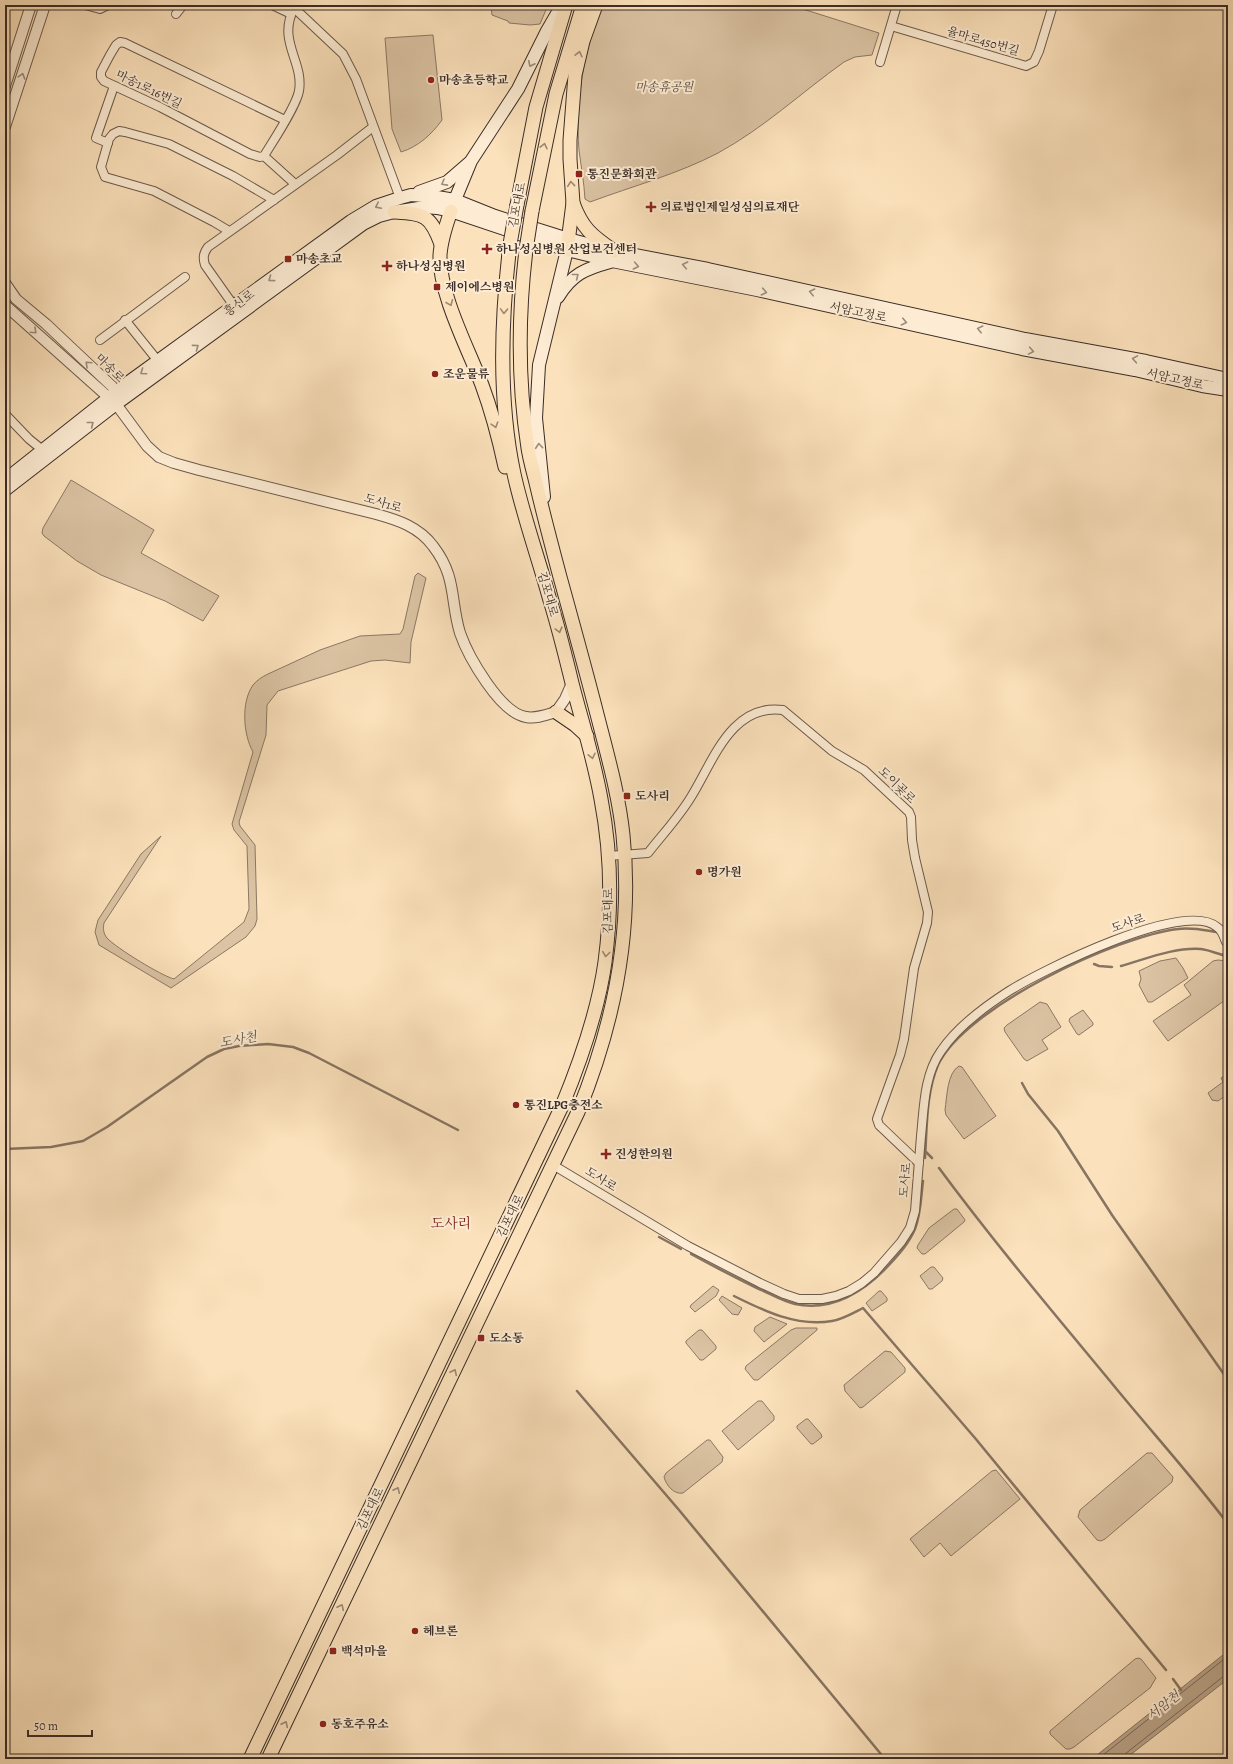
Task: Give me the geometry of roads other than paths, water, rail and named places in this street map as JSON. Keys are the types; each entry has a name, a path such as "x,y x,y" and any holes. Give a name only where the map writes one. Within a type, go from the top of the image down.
{"main road":[{"path":"531,534 509,485 497,430 483,386 446,294 440,256 444,229 471,160 518,89 547,30 562,5"},
{"name":"김포대로","path":"250,1759 530,1175 570,1087 592,1021 605,963 608,928 608,856 602,799 587,736 514,474 506,420 502,353 504,292 517,205 536,107 566,5"},
{"name":"김포대로","path":"268,1759 588,1089 612,1011 624,933 625,855 621,818 615,785 546,526 528,449 520,378 521,287 532,212 556,94 583,5"},
{"path":"546,526 536,418 539,365 567,245 573,203 570,146 575,76 583,41 596,5"},
{"path":"406,196 446,182 471,160"},
{"name":"흥신로","path":"5,490 47,453 158,361 351,221 376,206 406,196 453,206 493,221"},
{"path":"553,307 563,289 574,276 613,256 587,231 573,203"},
{"name":"흥신로","path":"114,398 363,224 379,216 394,212 425,206 453,206"},
{"path":"394,212 415,214 427,218 436,230 442,247"},
{"name":"서암고정로","path":"493,221 567,245 765,292 1022,349 1135,370 1202,386 1228,390"},
{"name":"서암고정로","path":"613,256 708,269 1026,339 1146,361 1228,379"},
{"name":"흥신로","path":"5,480 47,453"},
{"path":"556,712 575,725 587,736"}],"street":[{"path":"5,86 31,5"},
{"path":"5,127 44,5"},
{"path":"85,5 100,9 108,5"},
{"path":"176,14 183,5"},
{"path":"272,5 292,9 337,48 348,62 356,79 373,127 406,196"},
{"path":"880,62 897,5"},
{"name":"율마로450번길","path":"891,26 1026,66 1034,62 1054,5"},
{"path":"292,9 288,30 289,42 299,73 299,92 296,102 264,156 295,184"},
{"name":"마송1로16번길","path":"264,156 260,157 250,154 160,107 104,81 101,77 101,72 116,45 120,42 125,43 285,120"},
{"path":"108,143 96,138 114,86"},
{"path":"234,306 205,265 203,259 204,253 208,247 373,127"},
{"path":"229,231 154,191 105,177 101,167 108,143 113,134 119,131 169,144 233,176 274,200"},
{"path":"100,340 185,277"},
{"name":"마송로","path":"5,283 16,299 46,324 114,398"},
{"name":"마송로","path":"5,304 114,398"},
{"path":"125,320 158,361"},
{"name":"도사1로","path":"114,398 147,446 165,460 199,470 376,514 402,522 415,530 433,546 445,564 452,585 457,618 463,641 494,693 508,708 519,715 526,717 537,717 556,712"},
{"path":"5,414 47,453"},
{"path":"556,712 565,699 572,683"},
{"name":"도이곶로","path":"608,856 648,853 686,804 719,748 737,725 745,718 773,709 782,710 832,751 864,770 905,808 912,817 912,840 928,912 927,923 914,968 904,1039 900,1055 877,1119 879,1125 919,1163"},
{"name":"도사로","path":"553,1165 688,1246 784,1294 800,1299 810,1300 829,1298 850,1291 874,1273 890,1256 910,1228 915,1211 925,1099 933,1064 941,1050 961,1029 985,1008 1008,992 1076,956 1126,935 1163,925 1194,921 1213,924 1217,927 1228,943"}],"water":[{"name":"서암천","path":"1228,1651 1228,1679 1125,1759 1092,1759"}],"waterway":[{"path":"925,1158 929,1099 938,1065 953,1043 978,1021 1009,999 1045,978 1118,945 1151,935 1183,928 1217,932"},
{"path":"1121,966 1160,954 1191,949 1201,949 1228,956"},
{"path":"1094,964 1112,967"},
{"name":"도사천","path":"5,1149 51,1147 83,1141 107,1127 207,1057 224,1049 239,1046 268,1044 293,1047 309,1053 458,1130"},
{"path":"1022,1083 1028,1094 1058,1131 1112,1215 1228,1380"},
{"path":"926,1152 932,1158"},
{"path":"939,1168 1023,1276 1228,1524"},
{"path":"691,1254 750,1285 790,1303 809,1306 835,1302 858,1291 869,1283 889,1265 907,1244 917,1223 920,1211 923,1181"},
{"path":"659,1237 681,1249"},
{"path":"734,1296 769,1312 794,1320 806,1322 832,1321 848,1316 863,1308 975,1438 1166,1670"},
{"path":"577,1391 679,1510 885,1759"},
{"name":"서암천","path":"1173,1679 1181,1690"}],"place":[{"name":"마송초등학교","path":"431,80"},
{"name":"통진문화회관","path":"579,174"},
{"name":"의료법인제일성심의료재단","path":"651,207"},
{"name":"하나성심병원 산업보건센터","path":"487,249"},
{"name":"마송초교","path":"288,259"},
{"name":"하나성심병원","path":"387,266"},
{"name":"제이에스병원","path":"437,287"},
{"name":"조운물류","path":"435,374"},
{"name":"도사리","path":"627,796"},
{"name":"명가원","path":"699,872"},
{"name":"통진LPG충전소","path":"516,1105"},
{"name":"진성한의원","path":"606,1154"},
{"name":"도소동","path":"481,1338"},
{"name":"헤브론","path":"415,1631"},
{"name":"백석마을","path":"333,1651"},
{"name":"동호주유소","path":"323,1724"}],"district":[{"name":"도사리","path":"451,1223"}],"park label":[{"name":"마송휴공원","path":"664,87"}]}
